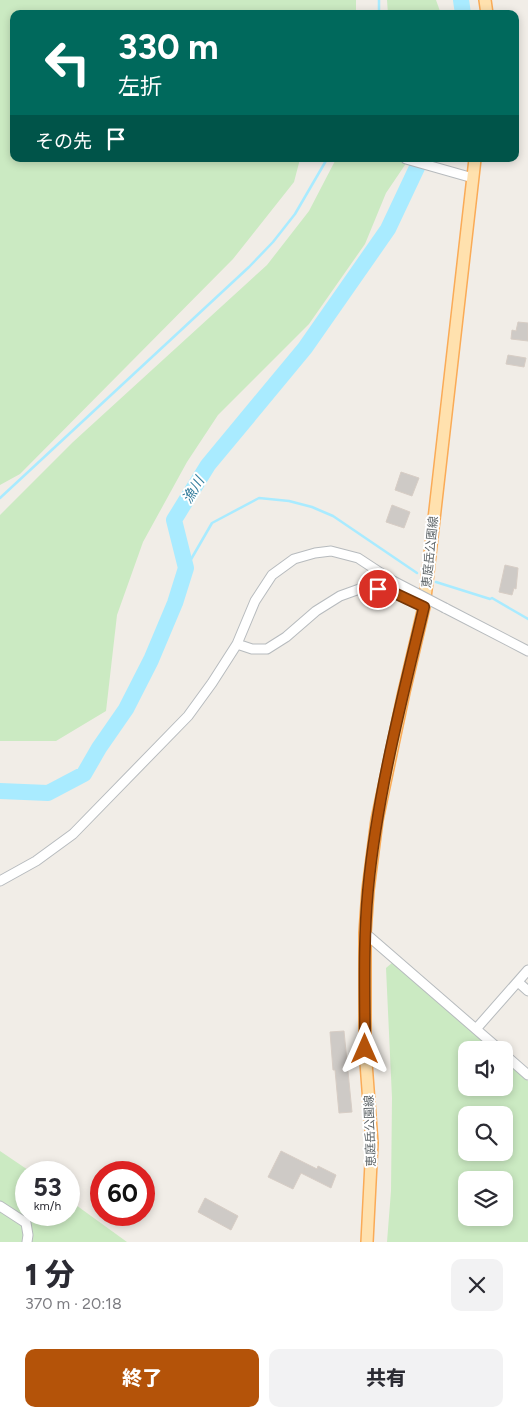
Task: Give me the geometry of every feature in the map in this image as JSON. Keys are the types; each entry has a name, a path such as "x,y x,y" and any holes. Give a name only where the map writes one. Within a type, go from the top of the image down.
{"main road":[{"name":"恵庭岳公園線","path":"367,1242 372,1143 365,1049 365,933 368,890 377,820 424,607 475,162"}],"street":[{"path":"418,162 473,178"},
{"path":"0,881 36,860 73,834 188,716 237,644 255,601 272,575 294,559 331,551 358,558 393,581 528,652"},
{"path":"237,644 252,649 267,649 286,637 316,611 340,596 366,587 390,591 424,607"},
{"path":"365,933 490,1041"},
{"path":"476,1029 528,970"},
{"path":"518,982 528,991"},
{"path":"513,1062 528,1075"},
{"path":"0,1206 26,1223 27,1242"}],"green space":[{"path":"0,0 356,0 356,10 10,10 10,162 299,162 294,182 233,259 20,474 0,485"},
{"path":"387,0 436,0 440,10 388,10"},
{"path":"334,162 407,162 386,193 365,244 309,324 218,415 187,462 143,542 117,615 106,711 56,741 0,741 0,515 73,442 267,265 309,211"},
{"path":"393,962 483,1041 458,1041 458,1096 513,1096 513,1068 528,1081 528,1242 387,1242 391,1191 392,1098 386,968"},
{"path":"0,1151 15,1161 15,1226 80,1226 80,1208 90,1215 90,1226 105,1226 127,1242 0,1242"}],"building":[{"path":"518,322 528,323 528,341 511,339 512,330 516,331"},
{"path":"508,355 526,358 524,367 506,364"},
{"path":"401,472 419,478 412,496 395,490"},
{"path":"392,505 410,512 404,528 386,522"},
{"path":"505,565 518,568 516,589 514,588 512,595 499,592"},
{"path":"344,1031 352,1112 339,1113 330,1032"},
{"path":"281,1151 317,1169 318,1166 336,1175 331,1188 301,1173 293,1189 268,1177"},
{"path":"205,1198 238,1216 231,1230 198,1212"}],"waterway":[{"path":"379,0 379,10"},
{"name":"漁川","path":"461,0 462,10"},
{"path":"0,498 249,267 273,242 295,214 325,162"},
{"name":"漁川","path":"0,791 48,793 84,774 99,748 126,709 151,660 175,603 186,568 174,520 208,465 305,348 388,229 420,162"},
{"path":"186,568 212,523 259,498 289,501 312,507 333,516 417,573"},
{"path":"436,582 490,599 492,598 528,619"}],"route":[{"path":"365,1049 365,933 368,890 377,820 424,607 390,591 378,589"}]}
